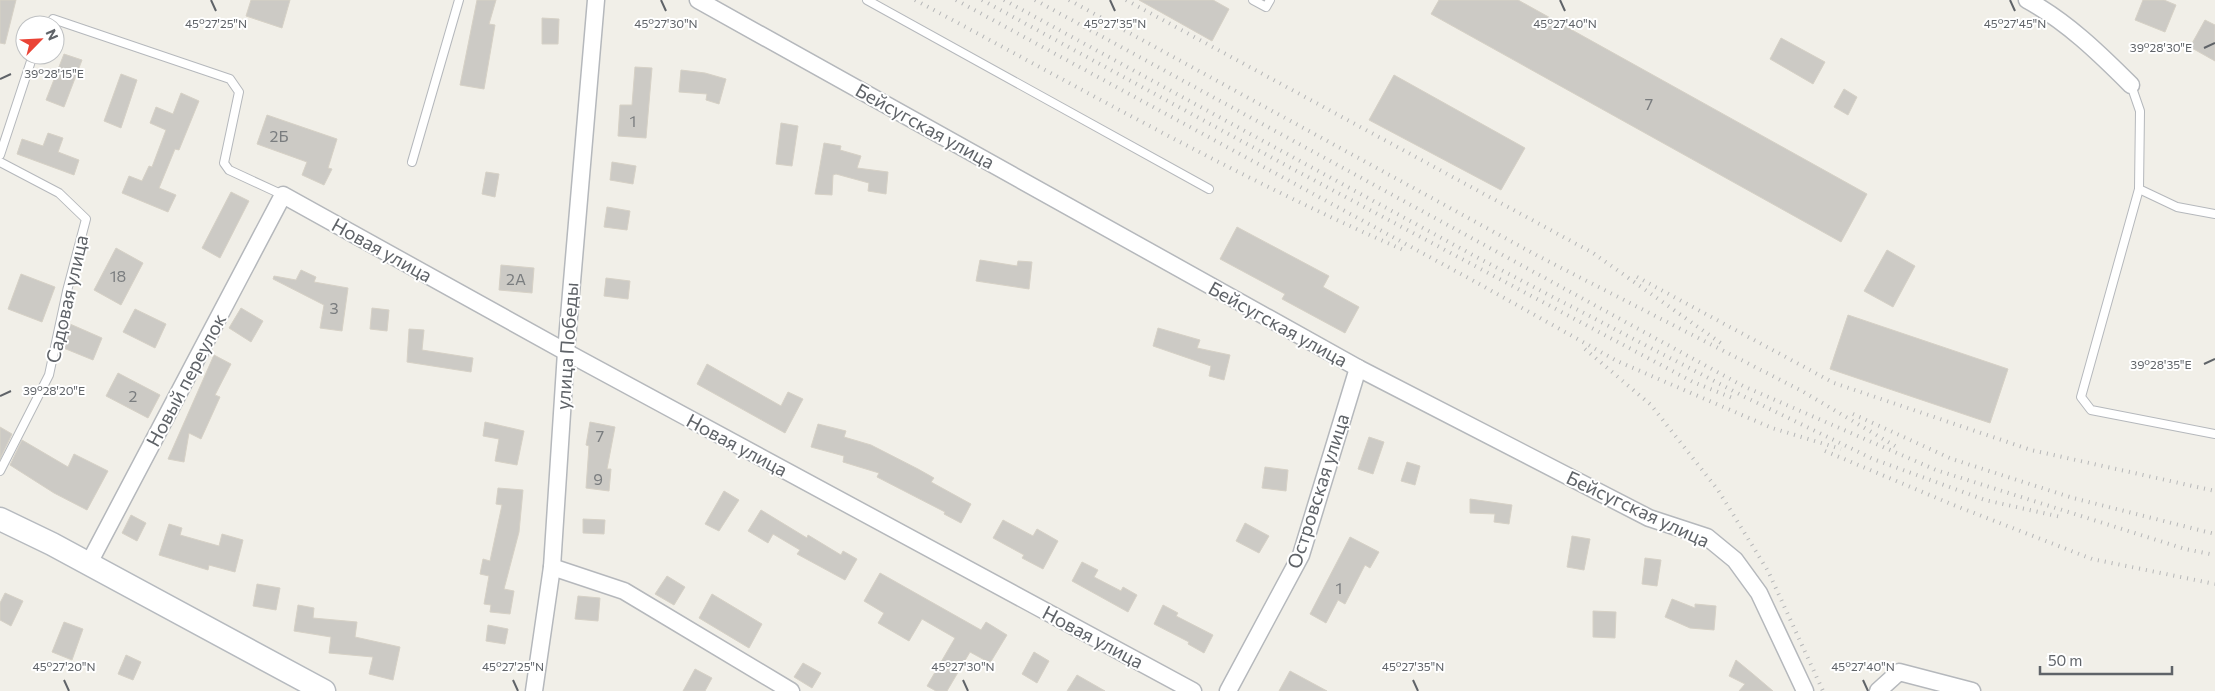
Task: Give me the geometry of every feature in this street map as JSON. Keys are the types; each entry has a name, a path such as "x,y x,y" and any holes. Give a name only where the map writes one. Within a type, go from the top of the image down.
{"street":[{"name":"улица Победы","path":"534,691 552,568 566,352 596,0"},
{"name":"Бейсугская улица","path":"698,0 1358,368 1649,518 1707,537 1735,560 1759,593 1804,691"},
{"path":"2027,0 2096,50 2131,85"},
{"name":"Новая улица","path":"283,195 566,352 1193,691"},
{"name":"Новый переулок","path":"88,564 283,195"},
{"name":"Островская улица","path":"1228,691 1301,555 1358,368"},
{"path":"0,519 88,564 324,691"},
{"path":"552,568 624,591 791,691"},
{"path":"1878,691 1899,672 1972,691"}],"lane":[{"path":"412,162 459,0"},
{"path":"867,0 1209,189"},
{"path":"1253,0 1266,7 1270,0"},
{"path":"65,23 230,79 239,92 224,163 229,170 283,195"},
{"path":"0,155 30,65"},
{"path":"2131,85 2140,111 2139,189 2081,397 2091,410 2215,434"},
{"name":"Садовая улица","path":"0,162 59,193 86,219 67,291 49,375 0,472"},
{"path":"2139,189 2177,207 2215,214"}],"building":[{"path":"0,0 16,0 5,44 0,43"},
{"path":"251,0 290,0 282,28 246,16"},
{"path":"477,0 496,0 489,24 495,25 484,89 460,85"},
{"path":"1139,0 1213,0 1229,9 1212,41"},
{"path":"1439,0 1518,0 1867,194 1841,242 1431,14"},
{"path":"2143,0 2164,0 2176,5 2165,32 2135,20"},
{"path":"542,18 559,19 558,44 542,44"},
{"path":"2205,20 2215,25 2215,61 2190,47"},
{"path":"1781,38 1825,62 1813,84 1770,59"},
{"path":"65,54 82,60 64,107 46,100 60,65 65,65"},
{"path":"635,67 652,68 646,138 618,136 620,105 632,105"},
{"path":"681,70 705,73 726,79 719,104 706,100 707,94 679,92"},
{"path":"121,74 137,80 121,128 104,121"},
{"path":"1394,75 1525,148 1501,190 1369,120"},
{"path":"1844,89 1857,97 1848,115 1834,107"},
{"path":"181,93 199,101 179,150 175,149 159,188 176,195 168,212 122,193 129,176 142,181 149,166 152,167 166,130 150,123 156,107 173,114"},
{"path":"267,115 337,139 328,168 332,169 324,185 302,175 307,162 257,144"},
{"path":"781,123 798,126 792,166 776,164"},
{"path":"48,133 63,138 58,152 79,160 74,175 17,154 22,139 43,146"},
{"path":"824,143 841,146 840,150 861,156 857,168 888,172 886,194 868,191 869,183 836,174 833,175 832,195 815,194"},
{"path":"612,162 636,166 633,184 610,180"},
{"path":"486,172 499,174 495,197 482,194"},
{"path":"231,192 249,201 220,258 202,248"},
{"path":"607,207 630,211 627,230 604,227"},
{"path":"1237,227 1329,276 1323,287 1359,307 1345,333 1282,299 1285,294 1220,259"},
{"path":"116,248 143,263 121,305 94,290"},
{"path":"1887,250 1915,266 1893,307 1864,291"},
{"path":"980,260 1017,266 1018,261 1032,262 1029,289 976,281"},
{"path":"501,265 534,268 532,293 499,290"},
{"path":"301,270 316,277 314,282 348,288 342,331 320,328 324,305 273,279 274,276 296,280"},
{"path":"21,274 55,287 42,322 8,309"},
{"path":"606,278 630,281 628,299 604,296"},
{"path":"241,308 263,321 251,342 229,328"},
{"path":"372,308 389,310 387,331 370,329"},
{"path":"135,309 166,324 155,348 123,332"},
{"path":"1848,315 2008,369 1990,423 1830,369"},
{"path":"70,324 102,338 93,360 61,347"},
{"path":"1158,328 1200,340 1197,348 1230,355 1224,380 1209,376 1211,366 1153,346"},
{"path":"409,329 424,330 422,350 473,358 471,372 407,362"},
{"path":"214,355 231,364 215,395 220,397 201,439 189,433 184,462 168,459"},
{"path":"707,364 781,406 788,392 803,399 785,433 697,384"},
{"path":"118,373 160,395 148,418 106,396"},
{"path":"485,422 524,431 517,465 495,461 499,439 483,436"},
{"path":"590,422 615,427 607,469 611,469 609,491 586,488 589,446 586,445"},
{"path":"818,424 846,431 844,437 871,445 934,478 931,482 971,504 961,523 944,514 945,512 877,477 879,473 843,462 844,456 811,447"},
{"path":"0,427 12,434 0,459"},
{"path":"1369,437 1384,442 1373,474 1358,469"},
{"path":"22,440 68,467 74,454 108,471 87,510 54,493 10,465"},
{"path":"1407,462 1420,466 1415,485 1401,481"},
{"path":"1265,467 1288,470 1286,491 1262,488"},
{"path":"498,488 523,490 519,532 504,589 514,591 510,614 490,612 491,605 484,604 489,576 480,574 483,559 490,561 502,505 496,504"},
{"path":"724,491 739,500 719,531 705,524"},
{"path":"1470,499 1512,505 1509,524 1494,522 1495,514 1470,513"},
{"path":"761,510 807,538 808,535 841,555 843,551 857,559 845,580 797,554 800,550 773,534 768,543 748,531"},
{"path":"131,515 146,523 137,541 122,533"},
{"path":"583,519 605,520 604,534 583,533"},
{"path":"1003,520 1033,536 1037,529 1058,541 1043,569 1022,558 1024,555 993,538"},
{"path":"1245,523 1269,536 1259,553 1236,541"},
{"path":"169,524 182,528 180,535 219,546 222,534 243,540 235,572 209,565 208,570 159,555"},
{"path":"1572,536 1590,539 1584,570 1567,567"},
{"path":"1350,537 1379,552 1370,568 1365,565 1345,604 1338,600 1326,623 1310,614"},
{"path":"1645,558 1661,560 1657,586 1642,584"},
{"path":"1082,562 1098,570 1094,577 1121,591 1123,587 1137,595 1128,612 1072,581"},
{"path":"880,573 981,630 986,622 1007,635 990,663 970,652 947,691 936,691 927,686 955,638 922,619 909,641 878,623 884,613 864,601"},
{"path":"667,576 685,587 674,605 655,594"},
{"path":"257,584 280,588 276,610 253,606"},
{"path":"5,593 23,601 11,626 0,620 0,603"},
{"path":"712,594 762,624 749,648 699,618"},
{"path":"578,596 600,598 598,621 575,619"},
{"path":"1672,599 1695,608 1695,604 1716,606 1714,630 1690,628 1665,617"},
{"path":"298,605 314,608 313,618 357,622 355,637 400,647 393,680 369,674 373,657 329,653 331,637 294,631"},
{"path":"1163,605 1178,613 1176,616 1213,635 1204,653 1188,644 1189,642 1154,624"},
{"path":"1593,611 1616,612 1615,638 1593,637"},
{"path":"64,622 83,629 72,660 52,652"},
{"path":"488,625 508,629 505,644 486,641"},
{"path":"1034,652 1049,661 1037,683 1022,674"},
{"path":"126,655 141,662 133,680 118,674"},
{"path":"1736,660 1773,691 1739,691 1745,684 1729,676"},
{"path":"803,663 821,673 812,688 794,677"},
{"path":"695,669 712,678 705,691 683,691"},
{"path":"1290,671 1327,691 1279,691"},
{"path":"1077,675 1105,691 1067,691"}],"railway":[{"path":"915,0 1219,162 1343,223 1406,251"},
{"path":"956,0 1472,280 1617,361 1772,428 1841,449"},
{"path":"982,0 1291,168 1693,382 1735,399"},
{"path":"1004,0 1482,260 1743,396 1873,459 1985,500 2061,517"},
{"path":"1035,0 1743,386 1936,470 2185,549 2215,555"},
{"path":"1069,0 1538,256 1802,391 1895,446"},
{"path":"1126,0 1593,253 1725,346"},
{"path":"1637,277 1834,383 2031,450 2215,491"},
{"path":"1585,349 1651,405 1718,490 1768,571 1823,691"},
{"path":"1853,414 1952,459 2073,498 2215,534"},
{"path":"1825,451 1951,504 2092,559 2215,584"}]}
